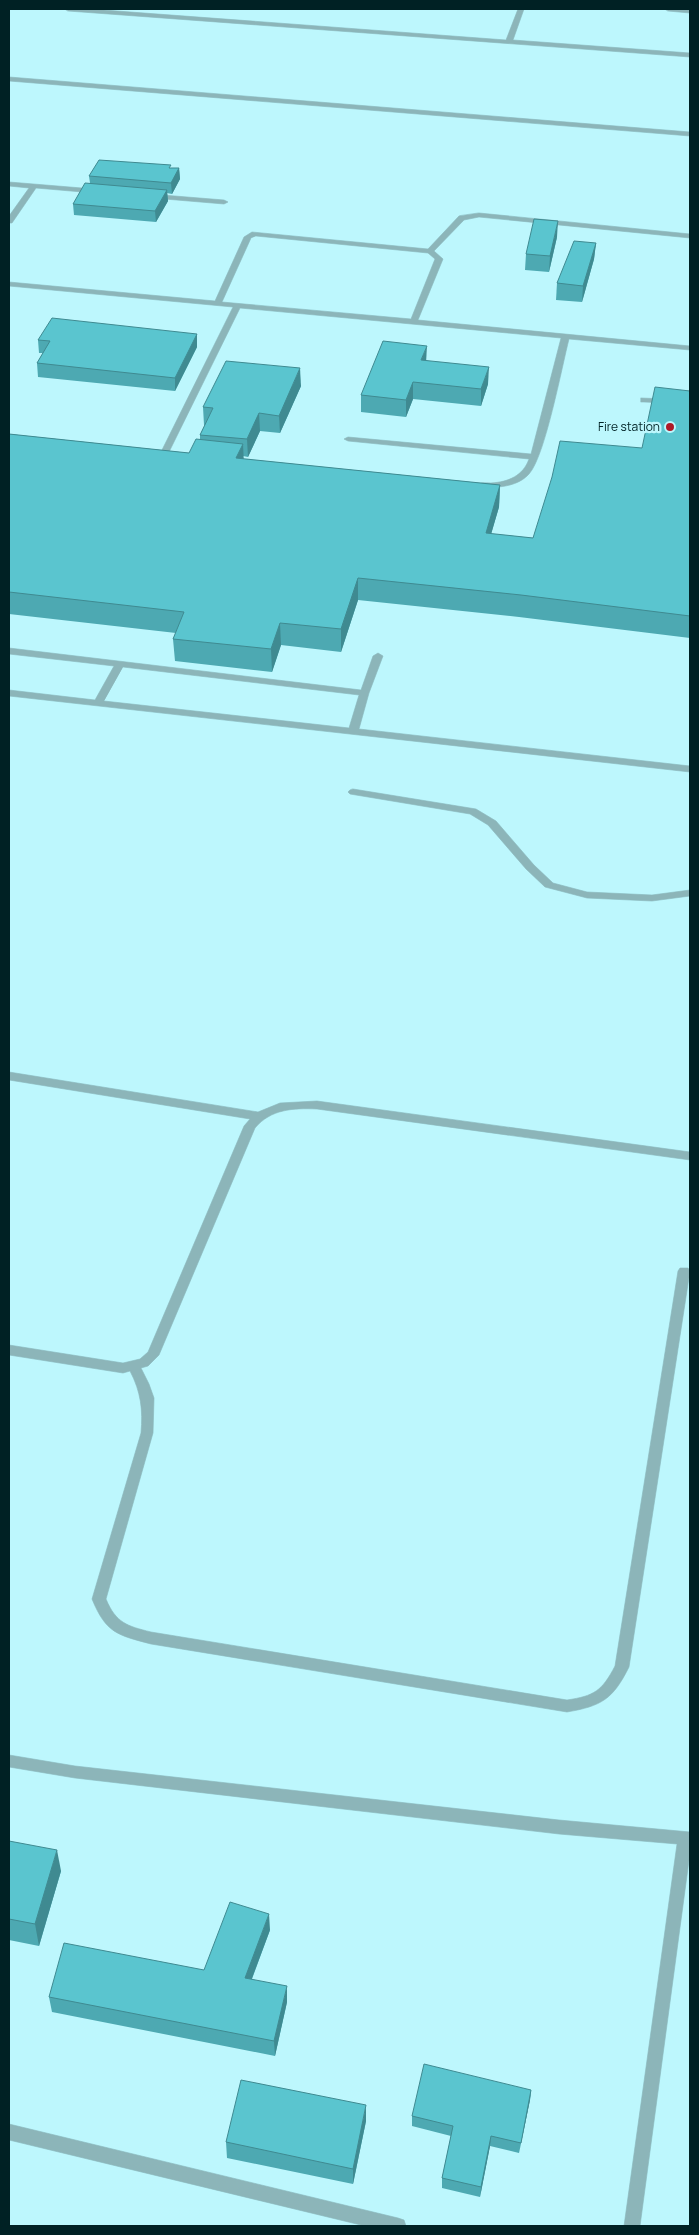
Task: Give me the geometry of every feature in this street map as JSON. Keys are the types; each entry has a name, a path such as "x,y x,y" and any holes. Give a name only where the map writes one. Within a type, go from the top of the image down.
{"lane":[{"path":"68,9 690,56"},
{"path":"509,41 521,9"},
{"path":"668,9 690,11"},
{"path":"9,79 690,134"},
{"path":"9,184 100,192"},
{"path":"9,221 33,186"},
{"path":"147,196 224,202"},
{"path":"430,251 462,218 479,215 690,236"},
{"path":"218,303 248,236 255,234 430,251 439,259 414,321"},
{"path":"9,284 690,348"},
{"path":"165,452 238,305"},
{"path":"472,484 491,486 517,480 529,470 566,335"},
{"path":"644,400 690,402"},
{"path":"348,439 533,457"},
{"path":"155,451 175,453"},
{"path":"9,651 364,693"},
{"path":"353,732 364,693 378,656"},
{"path":"98,704 120,664"},
{"path":"9,693 690,769"},
{"path":"352,792 473,811 492,823 530,868 549,885 587,895 652,898 690,893"},
{"path":"9,1076 257,1116"},
{"path":"9,1350 123,1368 144,1363 154,1355 250,1126 257,1116 273,1108 302,1104 317,1105 690,1156"},
{"path":"134,1366 145,1386 150,1406 147,1433 99,1599 105,1617 121,1630 152,1638 567,1706 592,1702 610,1691 622,1667 684,1271"},
{"path":"9,1761 74,1772 559,1827 688,1839 632,2226"},
{"path":"9,2132 398,2226"}],"building":[{"path":"99,160 171,165 169,168 179,168 171,183 89,176"},
{"path":"85,183 167,190 155,211 73,204"},
{"path":"534,219 558,221 550,256 526,254"},
{"path":"574,241 596,243 583,286 557,283"},
{"path":"52,318 197,334 175,378 37,363 50,341 38,340"},
{"path":"383,341 427,346 421,360 489,367 481,389 413,382 406,400 361,395"},
{"path":"226,361 300,368 279,416 259,413 247,439 200,435 213,408 203,407"},
{"path":"655,387 690,391 690,616 521,595 358,578 341,629 280,623 271,649 173,639 184,612 9,592 9,434 189,453 196,439 243,444 236,458 500,485 486,533 533,538 552,477 560,441 642,448"},
{"path":"9,1841 57,1850 35,1924 9,1919"},
{"path":"230,1902 269,1914 245,1978 287,1986 274,2041 49,1997 64,1943 204,1970"},
{"path":"424,2064 531,2090 521,2143 491,2136 481,2187 442,2178 453,2126 412,2116"},
{"path":"241,2080 366,2105 353,2169 226,2142"}],"place":[{"name":"Fire station","path":"670,427"}]}
